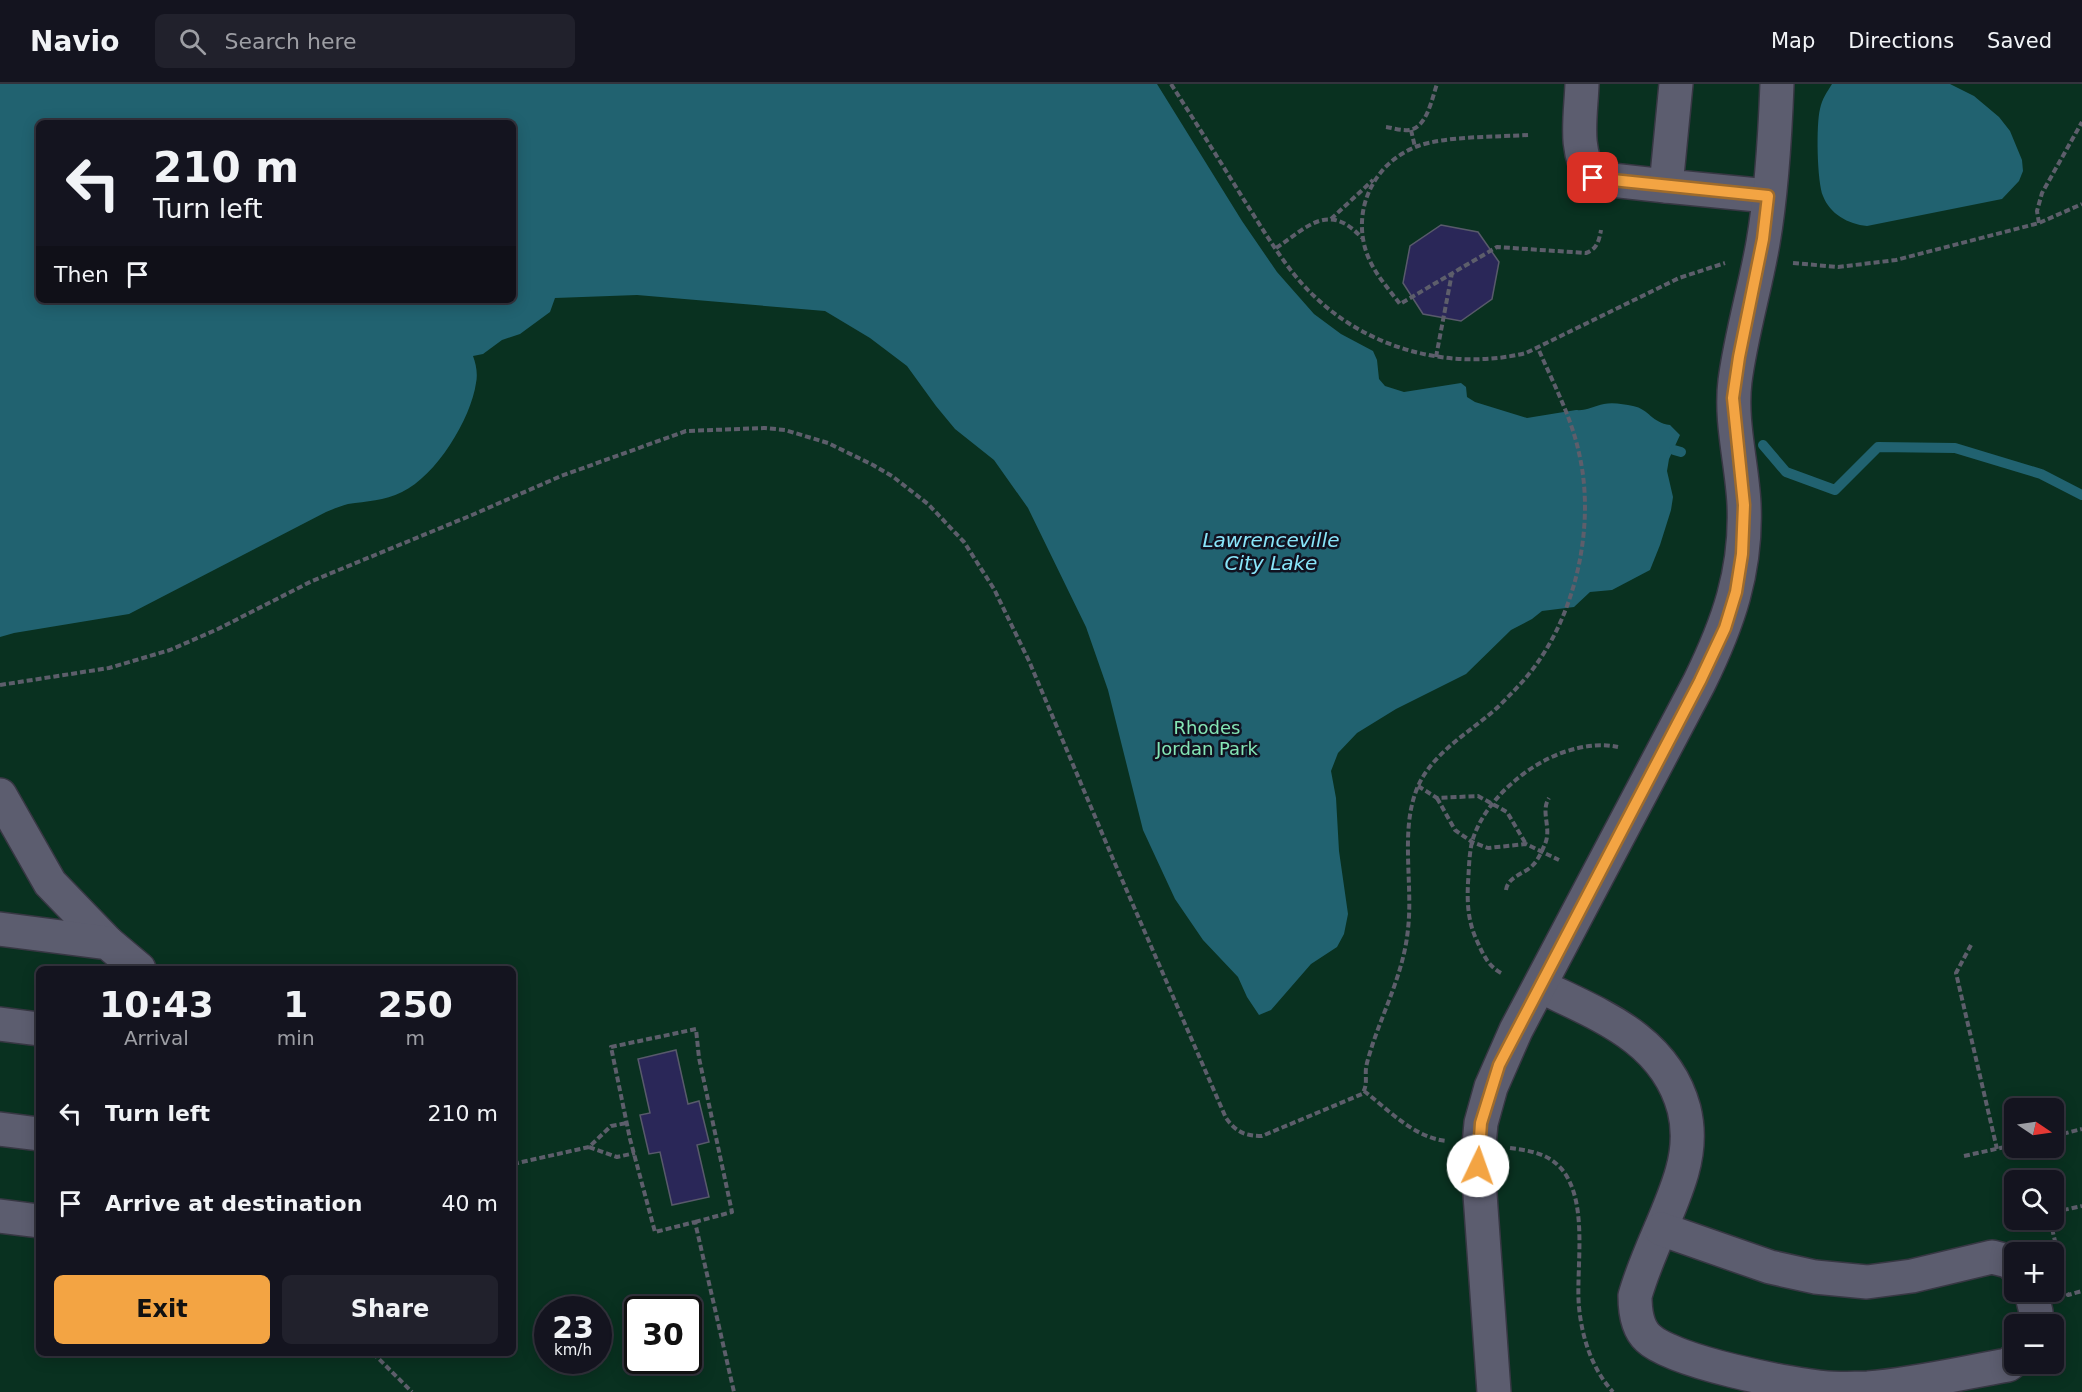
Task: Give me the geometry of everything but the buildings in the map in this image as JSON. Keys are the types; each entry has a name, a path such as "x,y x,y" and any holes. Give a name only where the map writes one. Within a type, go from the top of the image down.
{"street":[{"path":"1582,84 1581,154 1585,167 1593,178 1768,196"},
{"path":"1666,186 1676,84"},
{"path":"1494,1392 1478,1166 1485,1105 1499,1065 1700,681 1725,628 1736,592 1742,554 1744,505 1733,398 1763,239 1777,84"},
{"path":"0,795 50,883 108,944 135,966"},
{"path":"0,930 108,944"},
{"path":"1540,986 1596,1014 1639,1040 1660,1059 1674,1081 1686,1118 1687,1143 1683,1171 1638,1284 1635,1307 1646,1337 1661,1347 1682,1356 1731,1370 1827,1388 1867,1388 1908,1383 2004,1366"},
{"path":"0,1024 36,1029"},
{"path":"0,1129 36,1134"},
{"path":"0,1216 36,1221"},
{"path":"1661,1229 1770,1267 1815,1277 1867,1281 1912,1276 1992,1257 2004,1261"}],"path":[{"path":"1171,84 1276,248 1312,295 1339,316 1391,344 1436,357 1466,360 1512,356 1538,348 1678,278 1732,262"},
{"path":"1386,126 1410,130 1418,127 1424,121 1437,84"},
{"path":"2039,223 2037,211 2042,193 2082,122"},
{"path":"1410,130 1415,147"},
{"path":"1331,219 1385,166 1415,147 1441,141 1528,135"},
{"path":"1376,177 1365,207 1363,239 1368,256 1377,272 1400,304 1497,248 1586,253 1592,251 1597,245 1601,231"},
{"path":"1787,263 1838,267 1877,263 1936,251 2039,223 2082,204"},
{"path":"1276,248 1319,220 1331,219 1346,223 1363,239"},
{"path":"1436,357 1452,273"},
{"path":"0,685 109,668 170,650 312,581 561,476 686,431 765,428 785,430 828,443 854,454 898,481 928,504 964,542 994,589 1029,661 1108,848 1227,1118 1232,1127 1239,1132 1253,1136 1272,1132 1364,1091 1367,1084 1367,1062 1406,951 1409,927 1410,815 1418,786 1428,770 1449,747 1497,708 1539,662 1561,619 1571,592 1580,555 1584,520 1580,457 1565,407 1538,348"},
{"path":"1501,973 1490,965 1486,958 1472,927 1468,910 1472,842 1505,789 1528,770 1557,755 1587,746 1600,744 1618,747"},
{"path":"1418,786 1437,798 1455,830 1472,842 1488,848 1526,844 1559,860"},
{"path":"1437,798 1478,796 1507,812 1526,844"},
{"path":"1506,890 1511,880 1534,865 1542,851 1548,835 1545,808 1549,798"},
{"path":"1971,945 1956,973 1997,1149"},
{"path":"696,1029 699,1058 732,1212 655,1232 634,1153 611,1047 696,1029"},
{"path":"1364,1091 1417,1131 1430,1138 1454,1142"},
{"path":"589,1147 610,1126 627,1123"},
{"path":"2064,1134 2082,1129"},
{"path":"516,1163 589,1147 617,1157 634,1153"},
{"path":"1964,1156 2004,1147"},
{"path":"1504,1148 1524,1150 1549,1158 1564,1173 1570,1183 1578,1208 1578,1291 1581,1323 1589,1354 1613,1392"},
{"path":"2064,1210 2082,1206"},
{"path":"695,1222 734,1392"},
{"path":"2052,1230 2068,1295 2082,1291"},
{"path":"376,1356 412,1392"}],"green space":[{"name":"Rhodes Jordan Park","path":"0,84 2082,84 2082,1392 0,1392"}],"water":[{"name":"Lawrenceville City Lake","path":"0,84 1157,84 1242,221 1277,272 1314,314 1341,334 1373,351 1377,360 1379,379 1385,386 1404,392 1461,383 1466,387 1467,397 1475,402 1527,418 1614,403 1643,410 1659,422 1670,425 1680,435 1669,459 1667,471 1673,497 1671,510 1650,570 1612,590 1590,592 1574,607 1542,611 1511,630 1466,674 1396,709 1357,733 1338,753 1331,771 1348,914 1344,934 1337,947 1311,964 1271,1010 1259,1015 1238,977 1203,940 1175,899 1143,830 1108,690 1086,627 1028,508 994,460 955,429 907,366 870,338 825,311 637,295 555,298 550,312 520,334 502,340 483,354 473,356 477,376 467,413 450,445 439,460 415,484 395,495 348,504 326,512 129,614 0,637"},
{"path":"1832,84 1950,84 1974,96 1999,117 2010,131 2022,160 2023,171 2019,181 2002,199 1867,226 1841,217 1826,202 1819,179 1819,116 1822,102"}],"waterway":[{"path":"1763,445 1786,472 1835,490 1878,447 1955,448 2041,474 2082,495"},
{"path":"1674,450 1681,452"}],"route":[{"path":"1478,1166 1481,1123 1499,1065 1700,681 1725,628 1736,592 1742,554 1744,505 1733,398 1763,239 1768,196 1593,178"}]}
